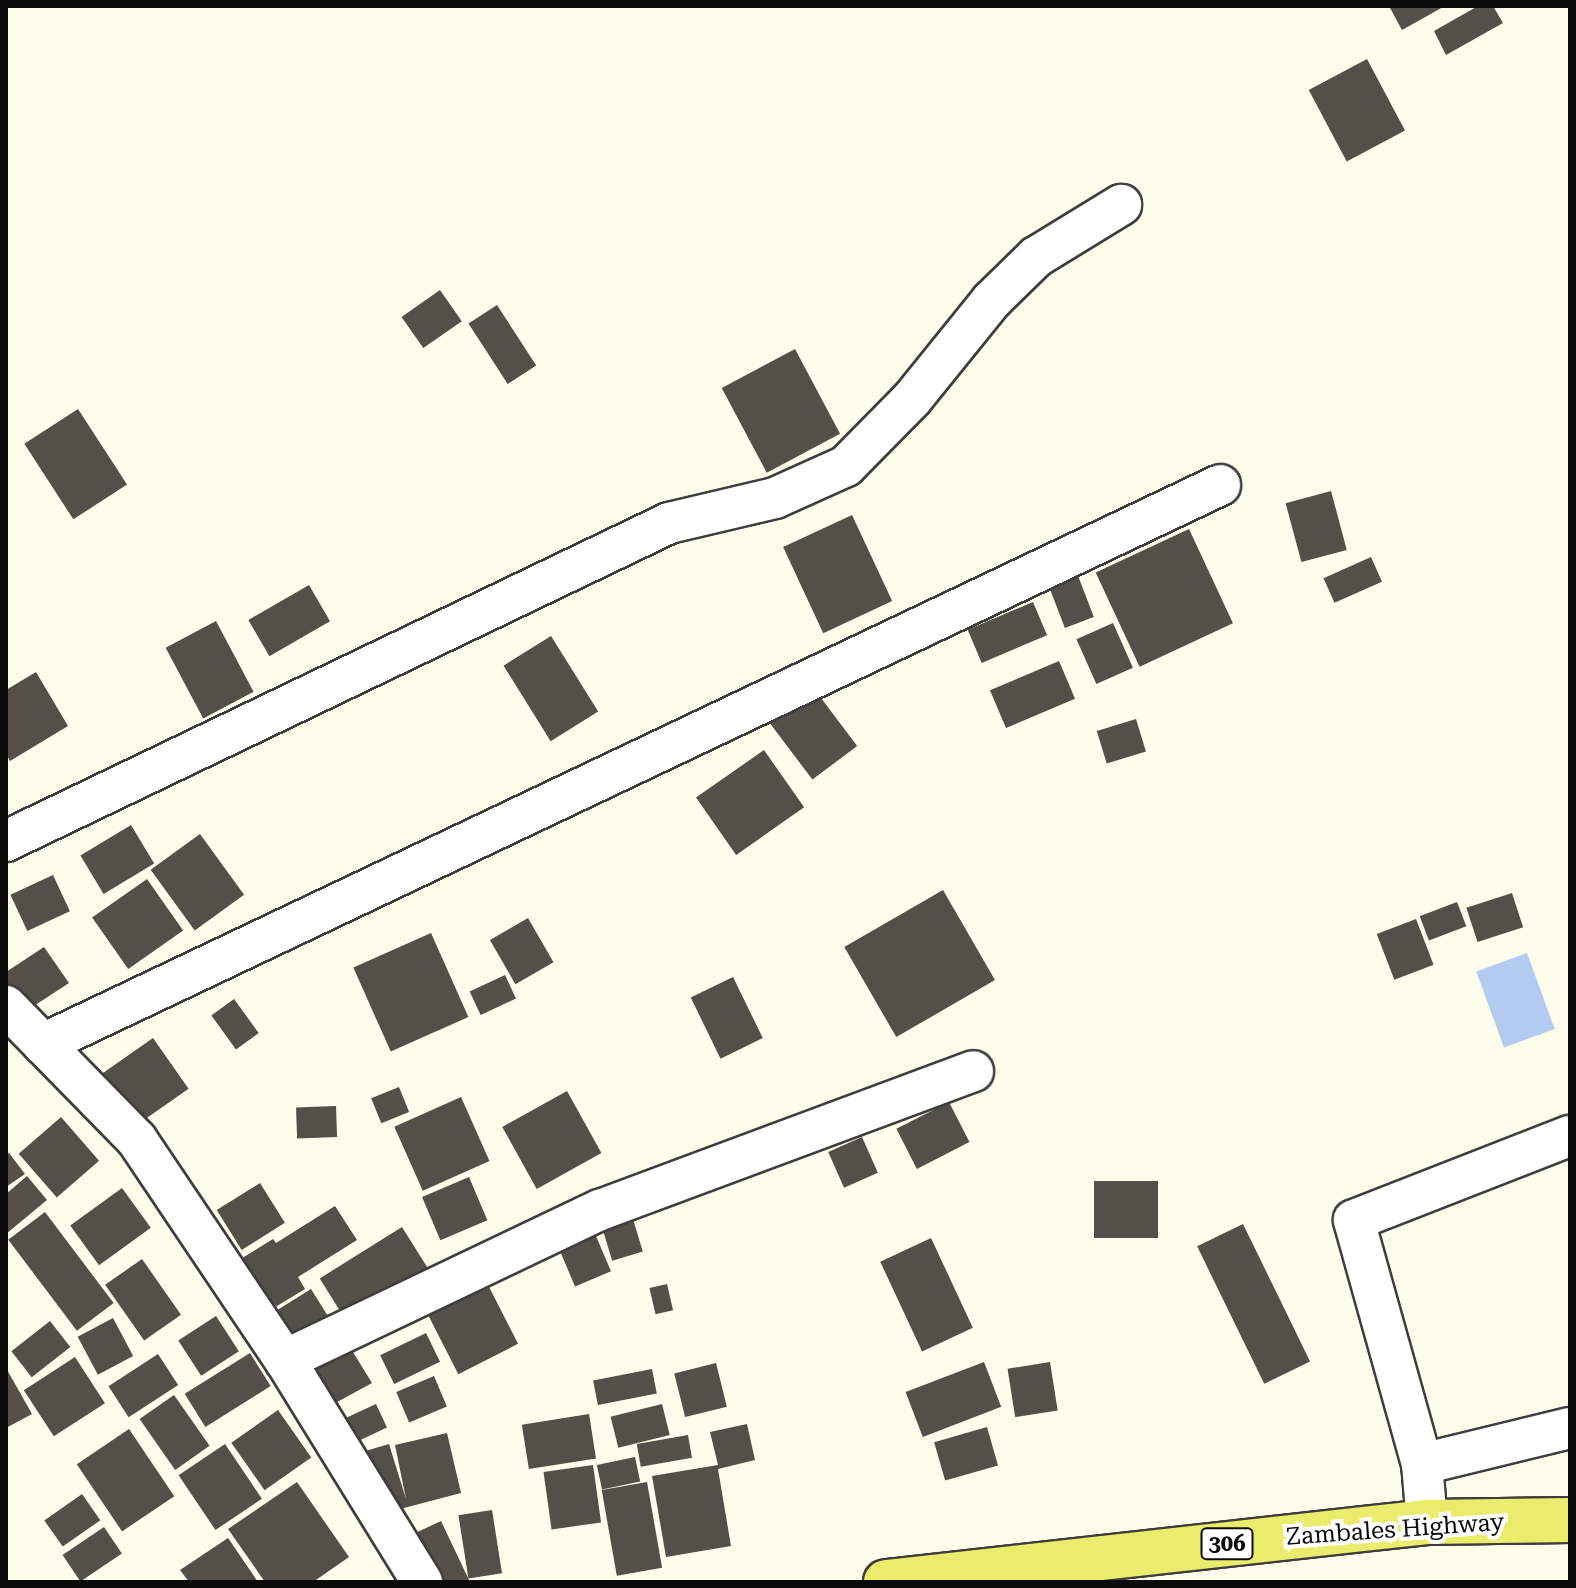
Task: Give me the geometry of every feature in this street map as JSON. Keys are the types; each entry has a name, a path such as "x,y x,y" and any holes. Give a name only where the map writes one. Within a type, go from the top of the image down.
{"main road":[{"name":"Zambales Highway","path":"886,1582 1120,1569 1427,1522 1570,1520"}],"street":[{"path":"6,841 669,523 775,498 846,466 912,399 991,301 1036,257 1121,205"},
{"path":"43,1044 1220,485"},
{"path":"6,1006 137,1140 285,1360 422,1582"},
{"path":"285,1360 600,1210 973,1071"},
{"path":"1427,1522 1422,1464 1354,1220 1570,1136"},
{"path":"1422,1464 1570,1428"}],"water":[{"path":"1527,953 1555,1029 1504,1048 1476,971"}],"building":[{"path":"1389,6 1445,6 1402,30"},
{"path":"1478,6 1493,6 1503,23 1446,55 1434,31"},
{"path":"1367,59 1405,131 1347,162 1309,90"},
{"path":"440,290 462,321 423,348 401,317"},
{"path":"497,305 536,365 508,384 468,324"},
{"path":"795,349 840,434 767,473 722,388"},
{"path":"78,409 127,484 73,519 24,444"},
{"path":"1331,491 1347,550 1301,562 1286,503"},
{"path":"852,515 892,601 823,633 783,547"},
{"path":"1189,529 1233,623 1140,667 1096,573"},
{"path":"1371,557 1382,582 1334,603 1323,578"},
{"path":"1077,573 1094,617 1065,628 1048,584"},
{"path":"309,585 330,621 269,656 248,620"},
{"path":"1033,602 1047,635 982,663 968,630"},
{"path":"216,621 254,692 203,718 166,648"},
{"path":"1113,623 1133,668 1096,684 1076,639"},
{"path":"551,636 598,711 551,741 504,666"},
{"path":"1059,661 1075,699 1006,728 990,690"},
{"path":"36,672 68,726 10,761 6,754 6,690"},
{"path":"809,682 857,746 812,780 764,716"},
{"path":"1136,719 1146,752 1107,764 1097,731"},
{"path":"764,750 804,807 736,855 696,798"},
{"path":"131,825 154,864 104,894 80,855"},
{"path":"200,834 244,895 195,931 151,870"},
{"path":"53,875 70,911 27,931 10,895"},
{"path":"147,879 183,931 128,969 92,917"},
{"path":"943,890 995,980 896,1037 844,947"},
{"path":"1512,893 1523,927 1477,942 1466,908"},
{"path":"1457,902 1466,926 1429,941 1420,916"},
{"path":"528,918 554,962 515,984 490,940"},
{"path":"1416,919 1434,965 1394,980 1377,934"},
{"path":"431,933 468,1017 391,1052 353,968"},
{"path":"44,947 69,983 23,1013 6,988 6,972"},
{"path":"505,975 516,999 481,1015 470,991"},
{"path":"733,977 763,1038 721,1059 691,998"},
{"path":"234,999 259,1033 236,1049 211,1015"},
{"path":"153,1038 189,1089 127,1132 92,1081"},
{"path":"399,1087 409,1112 381,1123 371,1098"},
{"path":"567,1091 601,1153 537,1189 502,1127"},
{"path":"461,1097 489,1161 423,1191 394,1127"},
{"path":"949,1102 969,1142 917,1169 896,1129"},
{"path":"336,1106 337,1137 297,1138 296,1107"},
{"path":"61,1117 99,1161 57,1198 19,1154"},
{"path":"862,1137 878,1173 844,1188 828,1152"},
{"path":"9,1153 25,1174 6,1187 6,1155"},
{"path":"27,1176 47,1200 6,1234 6,1194"},
{"path":"469,1177 487,1220 440,1240 422,1197"},
{"path":"1094,1181 1158,1181 1158,1238 1094,1238"},
{"path":"260,1183 285,1223 242,1250 217,1210"},
{"path":"122,1188 151,1228 99,1265 70,1226"},
{"path":"335,1206 357,1240 298,1277 305,1289 262,1315 231,1265 273,1239 276,1243"},
{"path":"45,1212 114,1303 77,1331 8,1240"},
{"path":"632,1216 643,1251 612,1261 601,1225"},
{"path":"1243,1224 1310,1362 1264,1384 1197,1246"},
{"path":"402,1227 430,1271 347,1323 320,1278"},
{"path":"593,1229 611,1271 575,1287 557,1244"},
{"path":"931,1238 973,1328 922,1351 880,1262"},
{"path":"142,1259 181,1315 144,1341 105,1285"},
{"path":"484,1277 518,1344 458,1374 424,1307"},
{"path":"667,1284 673,1310 656,1314 649,1288"},
{"path":"311,1289 333,1324 288,1352 266,1317"},
{"path":"216,1316 239,1351 201,1376 178,1341"},
{"path":"113,1318 133,1356 98,1375 78,1337"},
{"path":"50,1321 70,1347 32,1377 11,1351"},
{"path":"426,1333 440,1362 394,1384 380,1355"},
{"path":"348,1344 372,1383 328,1407 302,1367"},
{"path":"250,1353 271,1386 205,1427 185,1394"},
{"path":"158,1354 178,1385 129,1417 109,1386"},
{"path":"75,1357 105,1403 54,1436 24,1390"},
{"path":"984,1362 1001,1407 923,1437 906,1392"},
{"path":"1050,1362 1058,1410 1015,1417 1008,1369"},
{"path":"716,1363 727,1407 685,1417 674,1373"},
{"path":"6,1368 32,1414 6,1428"},
{"path":"652,1369 657,1394 598,1405 593,1380"},
{"path":"434,1376 447,1406 409,1422 396,1392"},
{"path":"174,1395 210,1446 175,1470 140,1419"},
{"path":"376,1404 387,1428 356,1442 345,1418"},
{"path":"662,1404 670,1435 618,1448 611,1417"},
{"path":"278,1410 311,1458 265,1490 231,1443"},
{"path":"589,1414 596,1458 529,1469 522,1425"},
{"path":"747,1424 755,1460 718,1469 731,1546 666,1557 652,1476 718,1465 710,1432"},
{"path":"987,1427 998,1465 945,1481 934,1442"},
{"path":"129,1429 174,1496 122,1531 77,1464"},
{"path":"447,1433 461,1493 381,1514 362,1452 389,1444 406,1499 395,1445"},
{"path":"688,1435 692,1458 641,1467 637,1444"},
{"path":"225,1444 262,1499 215,1530 179,1475"},
{"path":"635,1457 640,1481 602,1490 597,1465"},
{"path":"593,1465 601,1522 552,1529 543,1472"},
{"path":"297,1482 349,1557 313,1582 265,1582 228,1529"},
{"path":"647,1482 662,1568 617,1576 602,1490"},
{"path":"82,1494 100,1520 63,1547 44,1520"},
{"path":"492,1510 502,1573 468,1579 458,1515"},
{"path":"441,1521 469,1580 432,1582 409,1536"},
{"path":"104,1527 122,1554 80,1581 63,1555"},
{"path":"228,1538 258,1582 189,1582 180,1570"}]}
